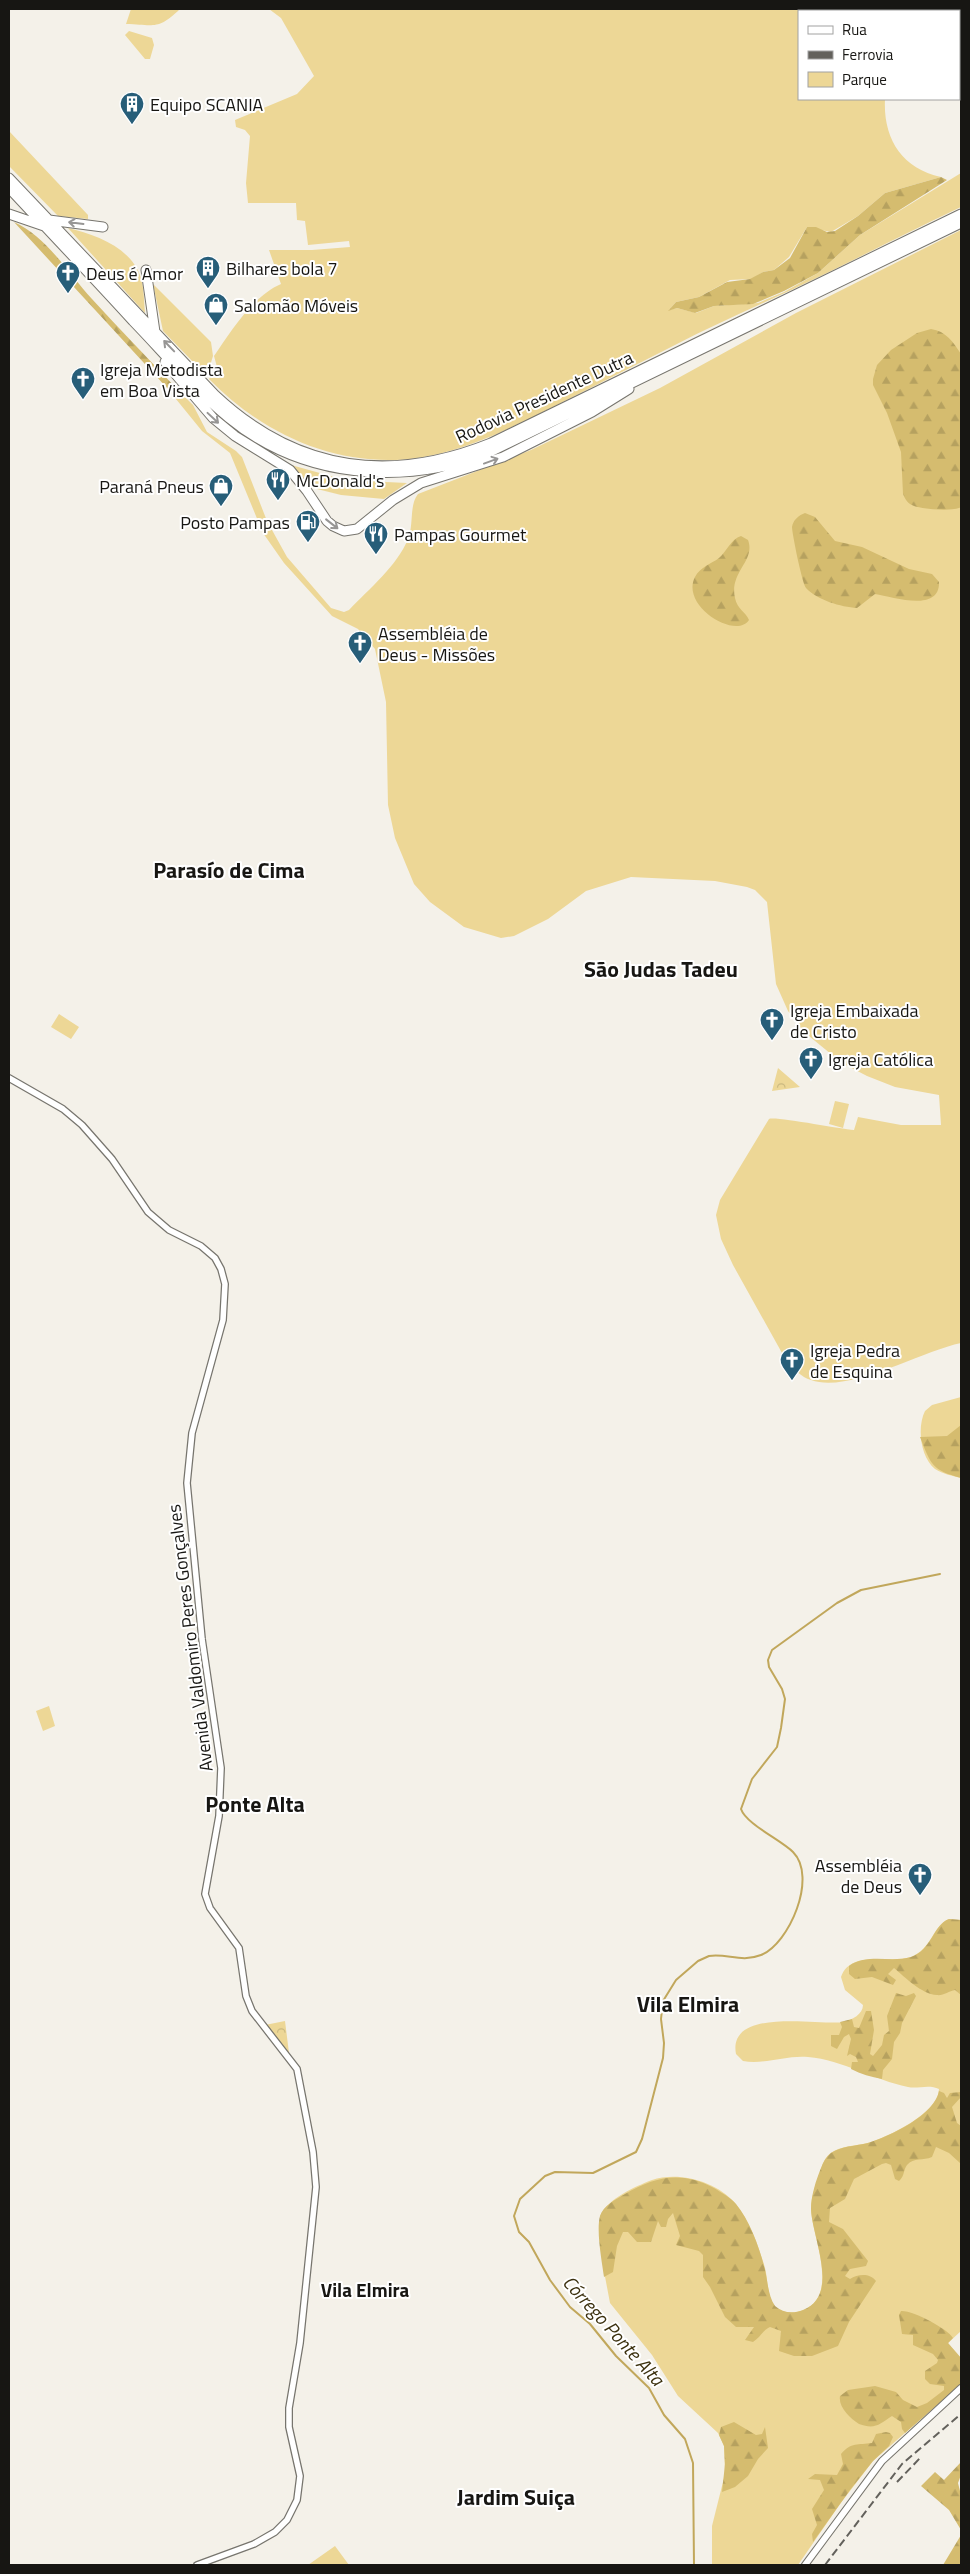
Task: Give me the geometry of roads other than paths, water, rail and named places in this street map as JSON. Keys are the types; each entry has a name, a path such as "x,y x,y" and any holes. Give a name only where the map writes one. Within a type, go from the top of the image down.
{"highway":[{"name":"Rodovia Presidente Dutra","path":"9,178 114,300 174,365 229,418 276,448 306,460 346,470 400,473 461,463 505,445 961,222"},
{"name":"Rodovia Presidente Dutra","path":"9,188 47,223 226,405 271,437 304,451 344,462 384,466 425,464 463,454 506,437 961,214"},
{"path":"9,214 47,223 104,227"},
{"path":"146,270 155,332"},
{"path":"114,300 213,418 235,436 290,470 327,521 344,531 357,529 393,500 421,483 474,467 529,444 618,397 645,377"}],"main road":[{"path":"805,2565 887,2455 961,2388"}],"street":[{"name":"Avenida Valdomiro Peres Gonçalves","path":"9,1078 63,1109 82,1125 112,1160 148,1212 169,1230 211,1254 223,1275 225,1290 223,1320 192,1433 187,1483 202,1639 221,1768 219,1816 205,1894 208,1904 236,1942 241,1953 245,1990 252,2011 293,2062 299,2076 316,2177 300,2343 289,2408 290,2427 300,2476 295,2506 283,2524 265,2538 197,2565"}],"waterway":[{"name":"Córrego Ponte Alta","path":"694,2565 693,2463 685,2439 664,2415 649,2388 616,2356 590,2324 570,2307 550,2280 529,2242 519,2232 514,2216 520,2199 545,2176 555,2172 593,2173 636,2152 642,2139 663,2058 664,2043 661,2019 663,2001 676,1980 698,1961 709,1956 747,1958 761,1955 781,1938 797,1909 801,1893 802,1877 800,1863 788,1847 756,1826 744,1815 741,1809 752,1779 777,1747 781,1728 785,1699 782,1689 769,1667 768,1660 772,1650 837,1603 861,1590 940,1574"}],"railway":[{"path":"825,2565 902,2464 961,2414"},
{"path":"897,2482 921,2457"}],"place":[{"name":"Equipo SCANIA","path":"132,125"},
{"name":"Bilhares bola 7","path":"208,289"},
{"name":"Deus é Amor","path":"68,294"},
{"name":"Salomão Móveis","path":"216,326"},
{"name":"Igreja Metodista em Boa Vista","path":"83,400"},
{"name":"McDonald's","path":"278,501"},
{"name":"Paraná Pneus","path":"221,507"},
{"name":"Posto Pampas","path":"308,543"},
{"name":"Pampas Gourmet","path":"376,555"},
{"name":"Assembléia de Deus - Missões","path":"360,664"},
{"name":"Igreja Embaixada de Cristo","path":"772,1041"},
{"name":"Igreja Católica","path":"811,1080"},
{"name":"Igreja Pedra de Esquina","path":"792,1381"},
{"name":"Assembléia de Deus","path":"920,1896"}],"district":[{"name":"Parasío de Cima","path":"229,870"},
{"name":"São Judas Tadeu","path":"661,969"},
{"name":"Ponte Alta","path":"255,1804"},
{"name":"Vila Elmira","path":"688,2004"},
{"name":"Vila Elmira","path":"365,2289"},
{"name":"Jardim Suiça","path":"516,2497"}]}
